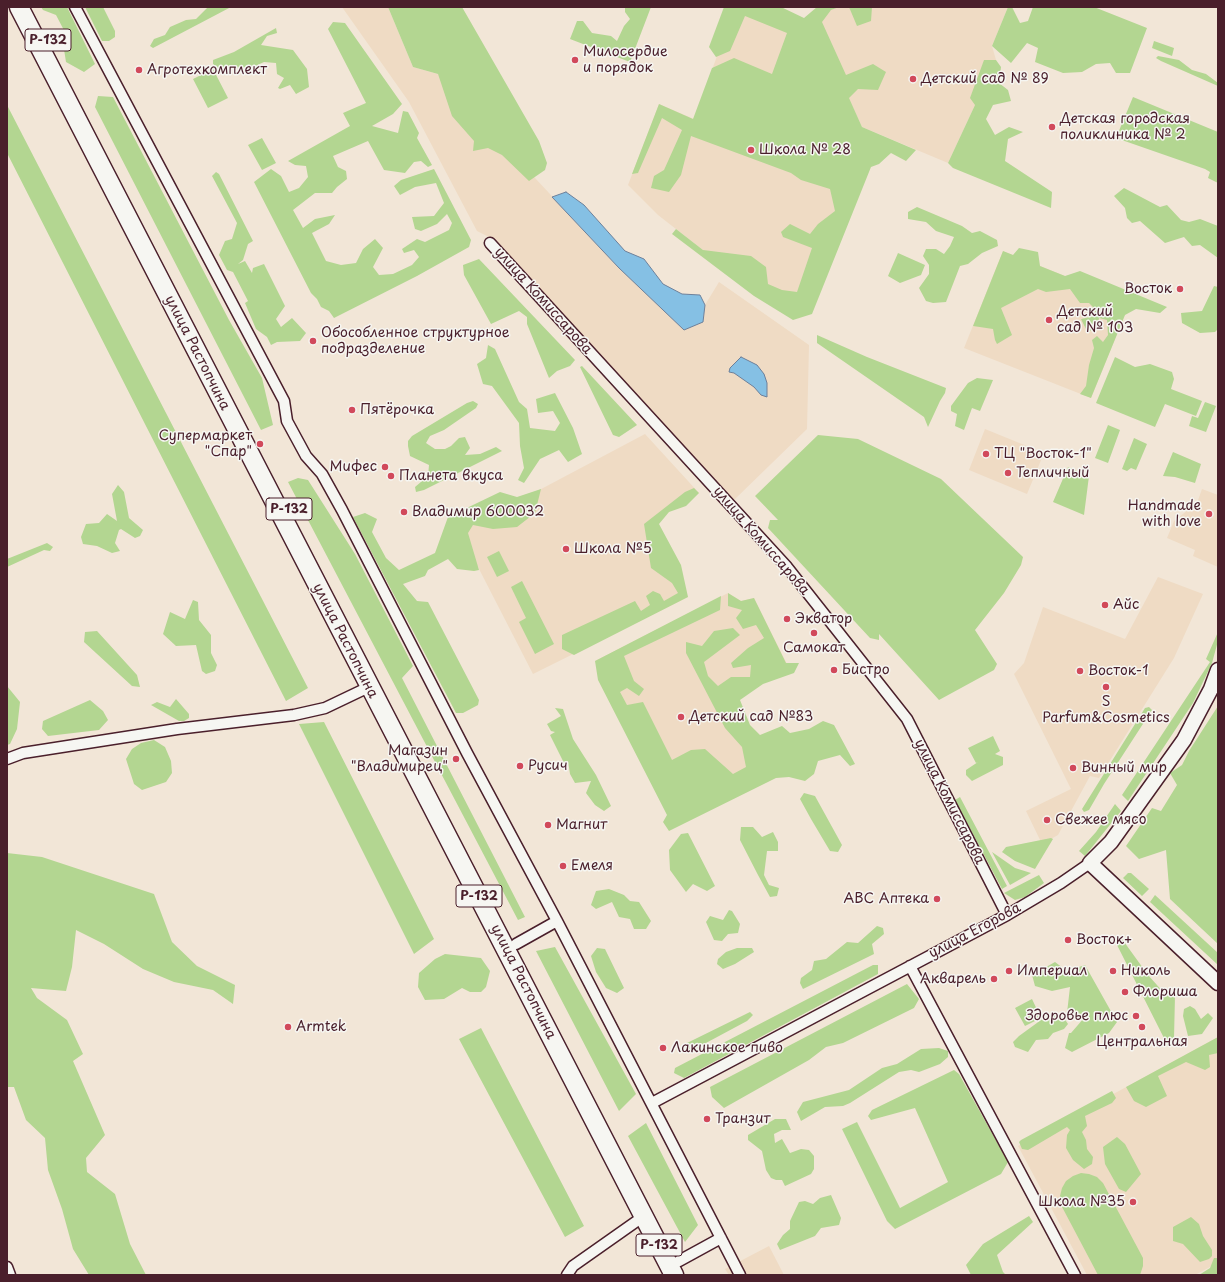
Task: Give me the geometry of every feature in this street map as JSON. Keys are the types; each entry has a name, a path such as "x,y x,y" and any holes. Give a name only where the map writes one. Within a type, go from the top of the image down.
{"highway":[{"name":"улица Растопчина","path":"19,7 369,687 644,1216 680,1270"},
{"name":"улица Растопчина","path":"31,7 265,462 516,944 680,1270"}],"main road":[{"name":"улица Егорова","path":"1090,863 1110,842 1184,740 1211,689 1218,670"},
{"path":"1090,863 1218,983"}],"street":[{"path":"75,7 284,400 287,421 306,456 322,474 342,510 467,753 652,1103 740,1275"},
{"name":"улица Комиссарова","path":"490,243 787,567 907,719 1007,915"},
{"path":"7,759 23,752 177,729 294,715 325,708 369,687"},
{"name":"улица Егорова","path":"652,1103 1007,915 1061,884 1090,863"},
{"path":"516,944 557,921"},
{"path":"910,966 1075,1275"},
{"path":"567,1275 573,1266 644,1216"},
{"path":"680,1270 721,1238"},
{"path":"7,1267 10,1275"}],"shaded area":[{"path":"342,7 388,7 413,67 438,74 619,268 703,322 705,305 719,282 809,345 807,429 734,500 487,236 477,231 409,102"},
{"name":"Школа № 28","path":"735,7 799,22 867,162 805,311 758,293 658,215 628,185 659,104 694,119"},
{"name":"Детский сад № 89","path":"837,7 1008,7 992,46 996,60 948,163 862,127 812,20"},
{"name":"Детский сад № 103","path":"1003,251 1130,302 1091,398 964,348"},
{"name":"ТЦ \"Восток-1\"","path":"985,429 1044,453 1027,494 969,470"},
{"name":"Школа №5","path":"645,434 699,493 650,524 688,597 533,674 460,532"},
{"path":"1202,489 1218,495 1218,567 1193,556 1195,550 1167,538 1174,521 1197,503"},
{"path":"1158,577 1203,594 1174,658 1099,778 1090,776 1058,835 1042,844 1026,811 1071,789 1014,674 1024,663 1043,607 1125,639"},
{"name":"Детский сад №83","path":"728,593 741,601 754,598 788,666 729,699 765,771 676,818 595,661"},
{"name":"Школа №35","path":"1218,1037 1218,1259 1210,1267 1195,1275 1087,1275 1018,1146"},
{"path":"769,1246 784,1275 729,1275 725,1269"}],"green space":[{"path":"41,7 67,7 95,64 84,72 66,62 63,43 68,38 56,15 43,10"},
{"path":"85,7 103,7 115,31 115,37 109,41 102,41"},
{"path":"208,7 231,7 153,48 150,46 154,39 165,35 170,27 186,20 196,19"},
{"path":"388,7 462,7 539,141 547,163 545,170 529,181 502,155 488,148 473,151 474,141 452,116 438,74 413,67"},
{"path":"625,7 651,7 630,62 570,39 577,21 583,21 592,33 611,36 617,41 624,26 630,19 625,12"},
{"path":"724,7 781,7 804,18 817,7 839,7 831,10 822,22 846,75 873,64 886,72 878,90 858,89 849,98 862,127 916,150 906,161 891,153 879,164 871,167 812,314 793,320 754,296 672,234 676,229 703,250 751,256 766,267 768,284 782,290 797,292 812,248 783,237 781,232 790,224 810,234 818,224 835,211 830,189 801,180 791,173 691,136 681,175 669,192 651,188 654,176 664,170 682,130 662,118 638,173 632,174 659,104 693,119 712,68 734,58 772,74 787,33 745,16 730,51 716,57 709,47"},
{"path":"849,7 872,7 871,21 857,26"},
{"path":"1008,7 1012,7 1020,23 1028,21 1033,7 1094,7 1147,28 1130,73 1116,73 1110,63 1096,64 1082,72 1063,73 1035,62 1038,48 1027,43 1011,63 992,46"},
{"path":"333,22 345,23 402,104 393,114 372,126 398,133 403,111 408,112 419,133 417,138 432,165 428,167 421,161 414,162 405,173 384,170 368,141 333,156 338,167 346,171 347,179 332,193 315,193 293,210 303,228 315,219 335,215 329,224 312,233 326,261 341,265 356,263 363,249 375,239 383,248 373,267 379,275 393,274 412,265 419,257 414,250 404,253 402,249 417,239 425,242 449,230 452,223 447,214 437,224 421,231 415,229 412,217 434,216 444,203 436,183 415,187 400,195 394,186 401,180 434,169 471,240 469,247 417,276 334,318 329,311 321,307 317,299 311,293 254,182 271,169 281,176 289,192 299,188 308,177 306,166 295,165 288,161 350,126 343,113 366,103 328,29"},
{"path":"276,28 277,33 267,36 261,45 293,50 307,69 309,87 296,94 290,85 280,89 278,88 284,78 277,74 276,63 264,62 253,67 218,68 213,64 213,60 234,52"},
{"path":"1154,41 1174,48 1172,56 1152,48"},
{"path":"1158,56 1179,60 1192,70 1206,74 1218,83 1218,86 1161,61 1156,58"},
{"path":"984,60 996,60 1001,67 999,83 1008,90 1011,101 993,105 986,119 995,135 1009,127 1023,132 1008,139 1005,161 1052,192 1051,208 953,168 948,163 975,105 970,98"},
{"path":"213,69 228,98 208,108 193,79"},
{"path":"98,96 113,97 229,320 262,378 273,425 261,430 95,107"},
{"path":"1133,97 1218,132 1218,183 1208,178 1210,172 1205,169 1116,138"},
{"path":"7,105 308,688 286,701 7,153"},
{"path":"262,138 276,163 262,170 248,145"},
{"path":"216,172 219,174 253,241 248,244 243,260 238,264 245,261 252,273 253,268 264,264 285,306 276,319 281,327 292,318 306,333 300,341 277,342 271,345 267,337 256,329 245,303 248,301 233,272 227,270 219,255 225,241 232,239 237,223 212,176"},
{"path":"1124,188 1160,207 1167,205 1181,220 1189,222 1200,219 1218,226 1218,258 1200,245 1192,246 1184,237 1165,243 1140,221 1132,223 1127,218 1125,208 1114,196"},
{"path":"917,207 962,226 972,233 980,231 997,240 998,246 982,253 968,264 960,266 946,302 933,303 926,301 919,288 929,274 929,265 923,256 926,249 936,249 944,254 954,237 936,231 926,222 908,219 908,212"},
{"path":"1019,248 1038,252 1040,266 1065,276 1080,271 1167,307 1160,313 1136,309 1125,315 1091,398 1080,394 1086,386 1089,365 1094,348 1092,340 1097,336 1103,342 1108,335 1107,320 1099,318 1097,330 1087,331 1081,319 1095,316 1095,309 1089,303 1080,303 1070,289 1046,292 1038,289 1001,308 1012,335 997,344 993,329 973,326 1003,251 1013,255"},
{"path":"898,253 925,265 921,275 900,283 888,276"},
{"path":"479,259 575,360 570,366 557,371 549,378 527,324 527,317 519,311 491,324 464,275 463,265"},
{"path":"1214,286 1218,287 1218,329 1215,332 1200,333 1182,323 1181,313 1202,311"},
{"path":"817,335 867,357 946,388 928,427 924,417 817,343"},
{"path":"488,345 495,349 519,402 527,409 530,428 555,431 560,423 553,411 538,413 536,399 555,393 573,428 582,454 568,462 559,450 540,459 524,483 518,480 524,468 520,446 519,423 492,386 483,384 477,364 486,358"},
{"path":"1115,357 1135,367 1150,364 1172,372 1174,379 1171,389 1202,401 1196,416 1165,404 1155,427 1096,403"},
{"path":"582,366 637,425 619,437 613,435 580,367"},
{"path":"977,378 993,380 980,411 972,408 964,430 955,426 957,414 951,411 951,406 968,383"},
{"path":"473,401 478,404 476,408 444,430 430,436 426,443 435,449 445,449 451,446 459,438 465,437 470,448 465,455 480,454 496,447 502,451 424,490 416,492 415,487 428,476 429,465 410,456 408,441 412,436 467,403"},
{"path":"1205,402 1216,406 1206,432 1189,426 1192,416 1198,418"},
{"path":"1108,425 1120,430 1108,463 1095,458"},
{"path":"818,435 858,439 941,479 1023,557 1021,565 1004,593 975,630 997,664 994,670 939,700 879,634 879,640 870,638 768,528 770,520 778,520 755,496"},
{"path":"1134,438 1147,444 1136,470 1131,468 1127,471 1122,469"},
{"path":"1173,452 1201,464 1195,483 1175,477 1163,476"},
{"path":"1068,467 1089,476 1084,515 1053,502"},
{"path":"298,478 308,480 355,554 413,666 402,678 525,917 518,920 288,482"},
{"path":"118,485 124,492 129,518 143,530 140,536 135,538 121,529 119,530 115,543 120,551 112,553 97,546 83,544 81,537 86,524 99,523 107,514 117,521 112,494"},
{"path":"694,488 699,493 686,506 669,512 659,524 681,565 688,597 574,655 562,649 562,635 635,601 641,611 650,605 646,596 653,591 660,594 664,601 678,593 672,583 651,568 644,524 685,492"},
{"path":"541,489 535,513 517,527 493,529 473,525 468,533 479,570 474,571 457,569 448,559 428,570 425,576 403,584 417,601 428,602 479,700 478,705 463,713 456,713 353,517 365,513 377,519 372,532 386,558 399,570 435,553 448,517 500,492 517,497"},
{"path":"47,543 53,547 50,551 44,550 7,567 7,559"},
{"path":"499,551 509,571 497,577 487,557"},
{"path":"522,581 554,644 535,654 519,622 526,618 511,587"},
{"path":"728,593 741,601 754,598 786,663 799,663 794,673 763,684 740,700 750,725 760,735 782,726 790,733 809,729 823,721 834,725 855,764 850,766 840,755 818,761 814,774 805,781 789,777 776,778 669,831 663,822 667,815 598,680 595,661 721,596 720,610 624,656 634,681 644,689 639,696 627,688 620,692 627,705 643,702 672,760 691,750 705,749 733,774 746,767 742,747 725,728 686,653 686,642 702,646 714,631 733,628 740,635 704,662 708,676 718,686 731,677 750,677 751,665 733,668 731,663 748,648 764,638 756,625 743,629 736,618 742,610 728,606"},
{"path":"193,600 198,602 199,620 211,635 211,653 217,665 215,671 206,674 202,671 196,645 176,646 163,634 170,612 185,619"},
{"path":"97,631 137,675 140,687 132,686 84,642 85,632"},
{"path":"1218,632 1218,641 1212,663 1193,703 1128,801 1122,795 1210,662 1206,659"},
{"path":"7,686 20,702 17,729 10,744 7,745"},
{"path":"176,699 189,714 189,718 184,721 179,721 151,705 157,702 170,707"},
{"path":"90,700 103,711 108,720 99,730 48,736 42,729 43,721"},
{"path":"1218,706 1218,944 1170,899 1166,850 1139,859 1126,846 1152,808 1161,811 1177,785 1170,773 1182,765 1189,751"},
{"path":"1149,707 1152,710 1089,810 1084,812 1082,809 1145,708"},
{"path":"555,708 563,709 573,739 596,775 611,806 604,811 595,805 586,793 591,781 575,783 570,774 568,761 564,763 550,735 555,732 551,731 547,724 561,716"},
{"path":"324,722 434,939 414,954 299,724"},
{"path":"993,736 1000,751 995,754 1003,757 1003,765 972,781 966,775 966,770 978,762 976,763 968,748"},
{"path":"154,740 165,747 171,761 172,773 166,782 142,790 134,784 126,759 132,749 141,743"},
{"path":"804,793 815,796 842,845 838,852 830,851 811,819 800,799"},
{"path":"960,797 1007,886 1002,889 955,800"},
{"path":"1115,804 1121,811 1085,856 1079,851 1096,832"},
{"path":"741,827 753,827 762,837 773,832 778,842 778,851 767,851 764,875 769,885 779,888 777,896 770,897 758,875 740,840"},
{"path":"688,833 715,886 707,891 693,884 686,892 670,870 669,850 681,834"},
{"path":"1051,838 1053,839 1035,869 1015,861 1002,852 1006,847"},
{"path":"992,852 1015,868 1031,873 1010,885"},
{"path":"7,853 42,857 154,894 172,942 197,966 235,985 233,1004 213,990 174,982 143,969 104,944 76,930 72,967 66,991 31,988 37,998 67,1020 83,1054 73,1061 105,1135 86,1158 87,1172 115,1194 130,1244 146,1275 89,1275 73,1249 62,1209 48,1170 45,1138 26,1120 14,1087 7,1087"},
{"path":"1128,873 1131,873 1149,889 1142,896 1123,878"},
{"path":"1039,875 1044,883 1025,897 1015,900 1004,893"},
{"path":"609,889 624,895 630,901 639,902 651,921 646,929 634,929 630,919 619,917 612,902 596,909 591,905 596,891"},
{"path":"1155,895 1218,953 1218,965 1150,902"},
{"path":"729,910 732,911 740,924 738,933 728,934 722,941 714,940 706,922 710,916 723,920"},
{"path":"877,926 883,928 884,934 872,944 874,954 803,989 800,983 801,978 812,970 814,961 826,959 847,942 858,943"},
{"path":"1122,939 1148,975 1165,994 1175,996 1174,1038 1168,1046 1116,943"},
{"path":"555,947 636,1094 619,1111 536,951"},
{"path":"597,948 605,949 624,988 617,993 606,988 596,972 591,956"},
{"path":"737,948 752,948 754,952 735,964 723,969 717,964 718,959 726,952"},
{"path":"445,954 481,958 490,971 486,987 481,992 470,992 462,988 444,999 425,1000 418,987 419,973 435,959"},
{"path":"1055,962 1067,971 1085,965 1117,1022 1109,1033 1072,1052 1065,1048 1069,1033 1071,1033 1084,1018 1067,1013 1070,987 1052,991 1035,986 1032,975"},
{"path":"873,965 878,965 878,974 684,1078 674,1073 675,1068"},
{"path":"907,984 919,999 914,1008 843,1043 826,1047 809,1060 724,1108 712,1097 710,1087"},
{"path":"1032,999 1041,1018 1025,1026 1015,1008"},
{"path":"1190,1006 1195,1009 1201,1019 1208,1013 1213,1018 1202,1034 1188,1036 1183,1016 1184,1009"},
{"path":"750,1012 753,1015 747,1021 691,1051 686,1051 687,1043"},
{"path":"1053,1015 1064,1018 1068,1024 1064,1029 1053,1033 1048,1039 1036,1040 1028,1052 1015,1047 1013,1042 1019,1036 1041,1020"},
{"path":"481,1028 584,1226 565,1237 459,1039"},
{"path":"1218,1037 1218,1053 1209,1055 1210,1067 1205,1070 1186,1062 1158,1076 1167,1096 1146,1107 1134,1101 1126,1087"},
{"path":"939,1048 948,1051 948,1057 940,1064 919,1072 911,1070 899,1072 850,1103 843,1106 825,1107 801,1121 797,1112 803,1102 849,1090 882,1068 897,1064 921,1049"},
{"path":"954,1070 959,1074 1008,1162 1001,1174 895,1229 887,1221 842,1129 857,1122 900,1208 948,1182 915,1108 871,1120 868,1116 872,1110"},
{"path":"1112,1091 1116,1098 1112,1103 1085,1116 1087,1126 1082,1132 1086,1140 1087,1149 1093,1157 1092,1164 1084,1169 1073,1160 1066,1148 1067,1135 1070,1130 1067,1127 1028,1150 1022,1149 1019,1142 1021,1140"},
{"path":"775,1119 786,1119 791,1130 782,1130 774,1134 775,1143 782,1139 790,1153 801,1149 809,1150 814,1156 814,1169 811,1174 785,1186 782,1180 771,1178 766,1170 762,1151 748,1140 748,1135"},
{"path":"646,1123 698,1225 685,1242 628,1136"},
{"path":"1117,1137 1125,1144 1141,1174 1126,1192 1119,1189 1105,1164 1103,1147"},
{"path":"1081,1173 1097,1177 1103,1183 1143,1258 1143,1266 1140,1275 1098,1275 1061,1205 1060,1196 1066,1181"},
{"path":"831,1195 841,1218 839,1225 821,1228 815,1236 780,1250 777,1244 783,1235 790,1229 790,1221 799,1202 805,1201 813,1204 820,1198"},
{"path":"1029,1216 1033,1222 997,1255 1003,1272 1006,1275 971,1275 966,1265 983,1244"},
{"path":"1191,1217 1199,1224 1203,1236 1212,1250 1212,1256 1209,1259 1200,1262 1183,1244 1173,1241 1173,1227"},
{"path":"1214,1258 1218,1258 1218,1275 1199,1275 1210,1268"}],"water":[{"path":"566,192 584,205 625,251 644,259 663,284 682,294 700,295 705,305 703,322 684,330 619,268 552,197"},
{"path":"741,357 757,365 764,374 767,383 767,397 761,395 754,387 734,373 729,372 730,368"}],"place":[{"name":"Милосердие и порядок","path":"575,60"},
{"name":"Агротехкомплект","path":"139,70"},
{"name":"Детский сад № 89","path":"913,79"},
{"name":"Детская городская поликлиника № 2","path":"1052,127"},
{"name":"Школа № 28","path":"751,150"},
{"name":"Восток","path":"1180,289"},
{"name":"Детский сад № 103","path":"1049,320"},
{"name":"Обособленное структурное подразделение","path":"313,341"},
{"name":"Пятёрочка","path":"352,410"},
{"name":"Супермаркет \"Спар\"","path":"260,444"},
{"name":"ТЦ \"Восток-1\"","path":"986,454"},
{"name":"Мифес","path":"385,467"},
{"name":"Тепличный","path":"1008,473"},
{"name":"Планета вкуса","path":"391,476"},
{"name":"Владимир 600032","path":"404,512"},
{"name":"Handmade with love","path":"1209,514"},
{"name":"Школа №5","path":"566,549"},
{"name":"Айс","path":"1105,605"},
{"name":"Экватор","path":"787,619"},
{"name":"Самокат","path":"814,633"},
{"name":"Бистро","path":"834,670"},
{"name":"Восток-1","path":"1080,671"},
{"name":"S Parfum&Cosmetics","path":"1106,687"},
{"name":"Детский сад №83","path":"681,717"},
{"name":"Магазин \"Владимирец\"","path":"456,759"},
{"name":"Русич","path":"520,766"},
{"name":"Винный мир","path":"1073,768"},
{"name":"Свежее мясо","path":"1047,820"},
{"name":"Магнит","path":"548,825"},
{"name":"Емеля","path":"563,866"},
{"name":"ABC Аптека","path":"937,899"},
{"name":"Восток+","path":"1068,940"},
{"name":"Империал","path":"1009,971"},
{"name":"Николь","path":"1113,971"},
{"name":"Акварель","path":"994,979"},
{"name":"Флориша","path":"1125,992"},
{"name":"Здоровье плюс","path":"1136,1016"},
{"name":"Armtek","path":"288,1027"},
{"name":"Центральная","path":"1142,1027"},
{"name":"Лакинское пиво","path":"663,1048"},
{"name":"Транзит","path":"707,1119"},
{"name":"Школа №35","path":"1133,1202"}]}
